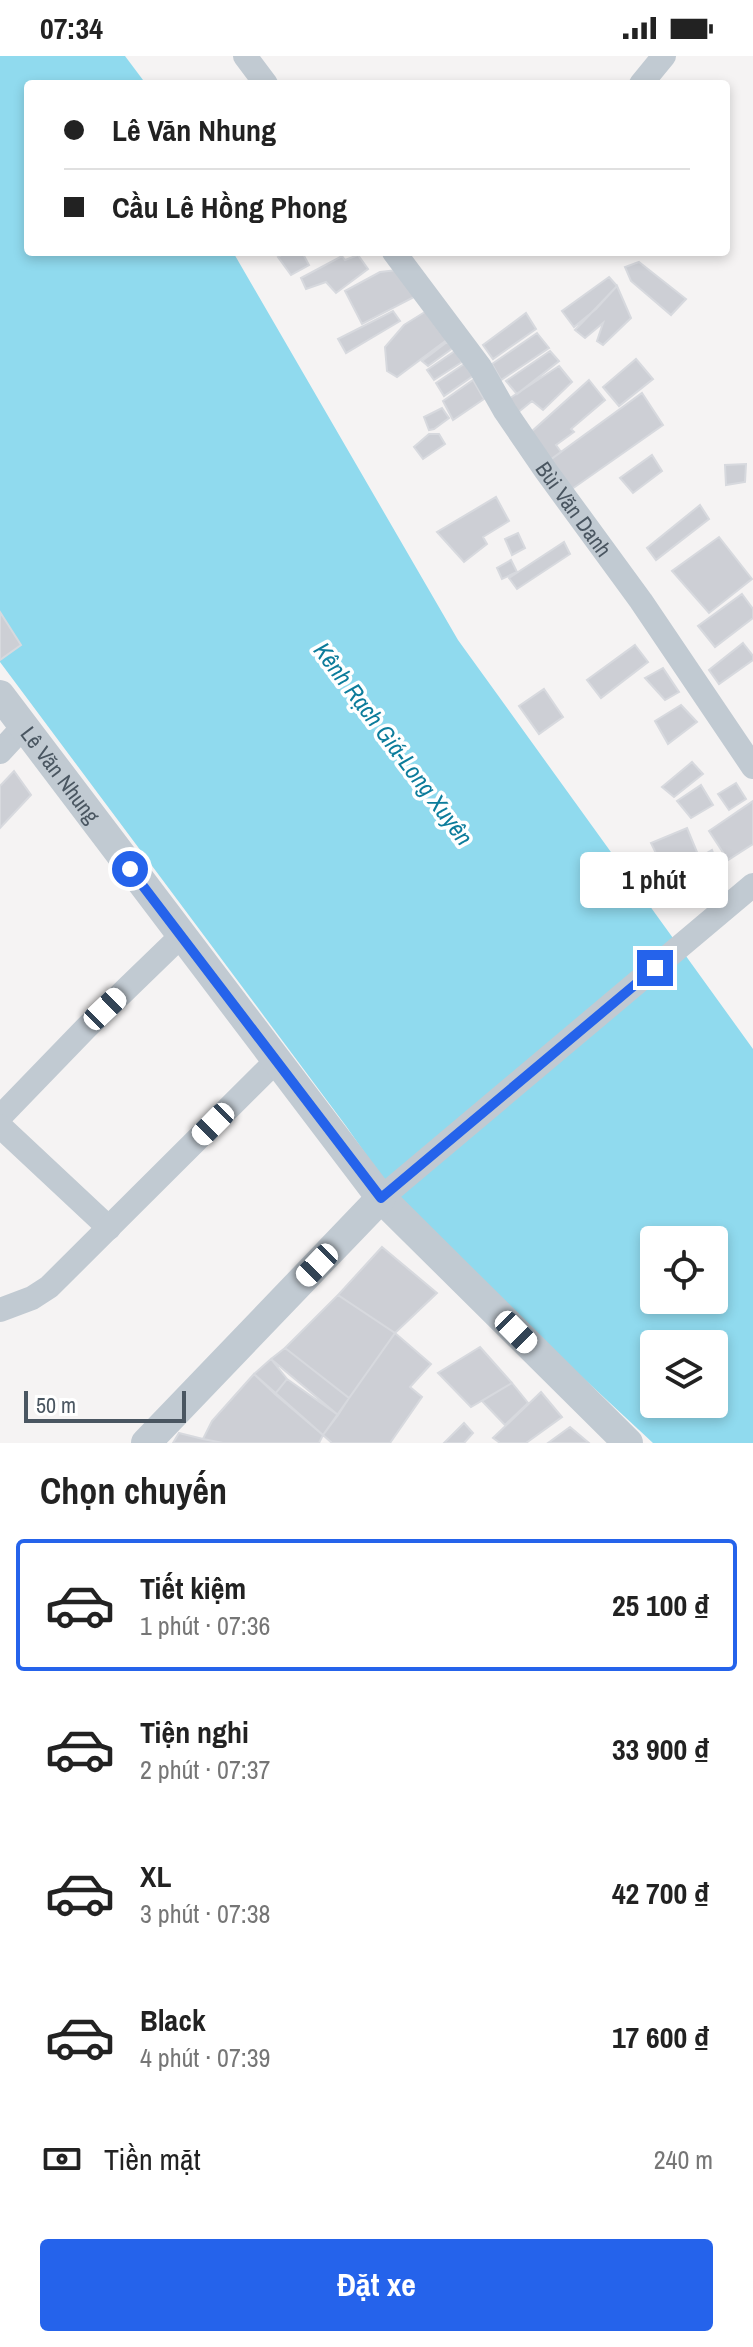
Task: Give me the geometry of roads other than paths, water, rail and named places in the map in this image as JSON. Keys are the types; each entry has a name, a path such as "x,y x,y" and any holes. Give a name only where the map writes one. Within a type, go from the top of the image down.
{"street":[{"path":"245,56 263,80"},
{"path":"644,80 664,56"},
{"name":"Bùi Văn Danh","path":"397,256 480,367 505,411 641,601 753,767"},
{"name":"Lê Văn Nhung","path":"0,695 276,1061 388,1193 628,1443"},
{"path":"0,752 24,726"},
{"path":"146,1443 388,1193 751,886"},
{"path":"0,1117 181,936"},
{"path":"0,1310 32,1298 49,1287 276,1061"},
{"path":"0,1126 109,1228"}],"water":[{"name":"Kênh Rạch Giá-Long Xuyên","path":"0,56 125,56 143,80 24,80 24,256 235,256 458,640 753,1049 753,1443 653,1443 409,1216 346,1126 0,662"}]}
